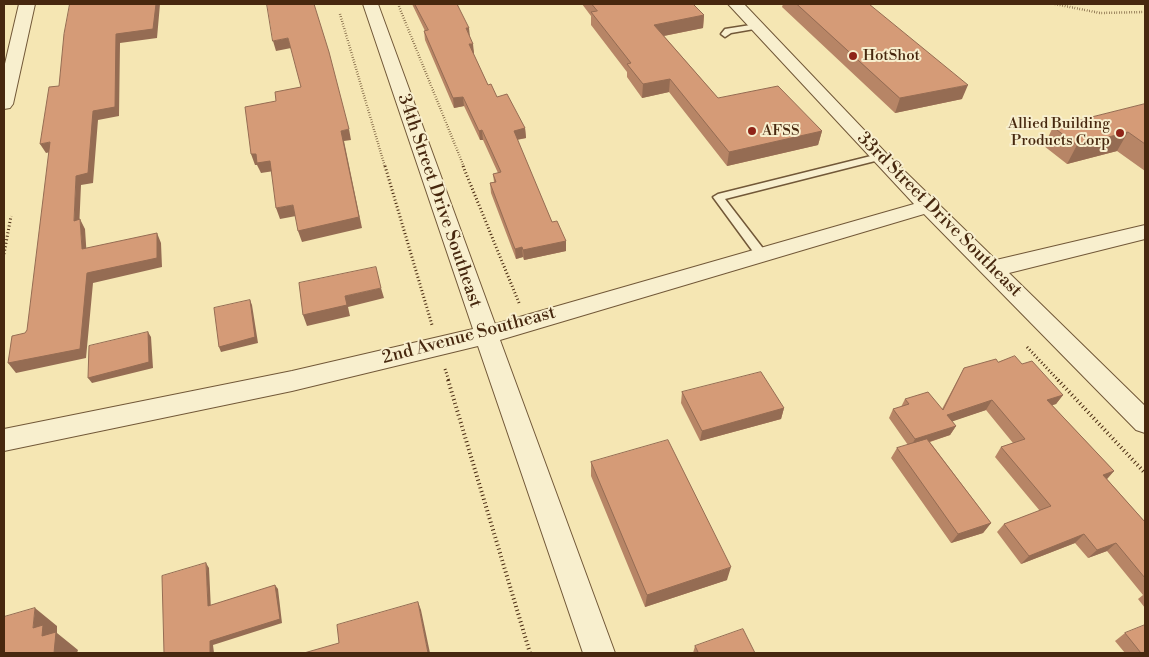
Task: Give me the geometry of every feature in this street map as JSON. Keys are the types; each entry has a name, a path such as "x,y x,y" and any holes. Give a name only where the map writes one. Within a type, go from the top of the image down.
{"street":[{"path":"4,104 27,4"},
{"name":"34th Street Drive Southeast","path":"370,4 599,653"},
{"name":"33rd Street Drive Southeast","path":"736,4 880,156 1145,422"},
{"name":"2nd Avenue Southeast","path":"4,440 292,381 486,335 929,206"},
{"path":"992,269 1145,232"}],"lane":[{"path":"725,34 728,31 757,26"},
{"path":"761,254 718,197 880,156"}],"path":[{"path":"398,4 520,306 512,308"},
{"path":"1055,4 1101,14 1118,15 1145,12"},
{"path":"340,14 432,327"},
{"path":"4,254 11,216"},
{"path":"1027,347 1145,473"},
{"path":"444,363 530,653"}],"building":[{"path":"70,4 156,4 153,29 116,34 115,107 93,111 88,173 76,176 74,221 80,219 82,249 157,233 157,258 87,273 80,349 8,363 12,336 25,333 27,330 50,142 40,144 49,87 59,86 64,34"},
{"path":"267,4 314,4 329,52 349,129 341,131 359,217 298,231 293,205 276,208 270,161 257,163 256,154 251,154 245,107 276,101 275,92 301,87 288,38 273,41"},
{"path":"415,4 457,4 469,28 466,28 473,44 469,44 488,85 491,84 497,97 507,94 525,128 514,131 552,222 557,221 566,241 523,250 522,247 515,249 490,183 496,182 493,174 501,172 482,130 479,131 463,97 453,98 424,31 428,30"},
{"path":"592,4 693,4 704,15 654,25 718,98 778,86 822,131 729,152 670,79 643,84 627,64 631,63 591,12 597,11"},
{"path":"797,4 869,4 968,85 900,98"},
{"path":"1145,104 1145,144 1128,132 1077,145 1053,127"},
{"path":"376,267 381,288 345,296 347,305 303,315 299,283"},
{"path":"250,300 255,337 219,347 214,308"},
{"path":"148,332 149,362 88,378 89,346"},
{"path":"1015,356 1022,364 1032,361 1063,395 1047,400 1114,471 1103,475 1145,522 1145,578 1116,543 1097,550 1084,534 1029,556 1004,524 1051,506 1001,447 1025,439 992,400 947,415 956,426 915,439 893,409 909,404 905,399 928,392 943,410 964,368 996,359 998,362"},
{"path":"761,372 784,408 702,431 682,392"},
{"path":"927,439 991,523 958,534 897,448"},
{"path":"668,440 731,567 647,595 591,462"},
{"path":"206,563 208,606 275,585 280,619 210,641 210,653 164,653 162,576"},
{"path":"418,602 428,653 304,653 339,643 337,625"},
{"path":"35,608 33,628 43,625 42,636 56,632 54,653 4,653 4,617"},
{"path":"1145,625 1145,652 1141,653 1125,633"},
{"path":"743,629 755,653 694,653 698,652 695,646"}],"place":[{"name":"HotShot","path":"853,56"},
{"name":"AFSS","path":"752,131"},
{"name":"Allied Building Products Corp","path":"1120,133"}]}
